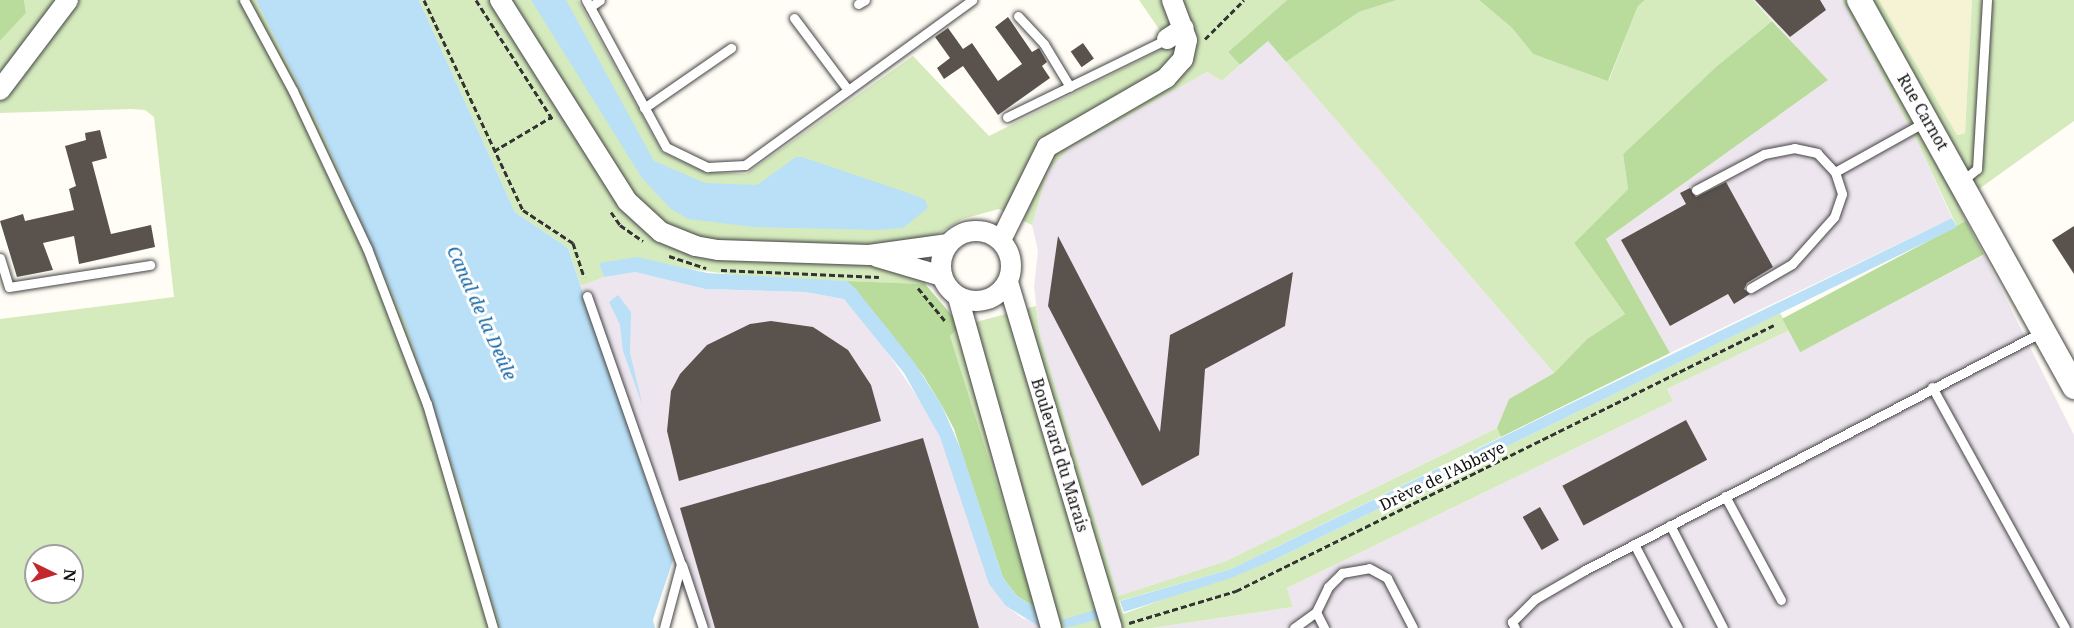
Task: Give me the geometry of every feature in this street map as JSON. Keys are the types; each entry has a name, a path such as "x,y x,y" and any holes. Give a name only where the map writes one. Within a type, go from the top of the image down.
{"street":[{"path":"0,90 68,0"},
{"path":"500,0 618,189 650,224 681,241 718,250 869,255 948,244"},
{"path":"1001,240 1047,147 1166,78 1186,51 1184,28 1172,0"},
{"name":"Rue Carnot","path":"1859,0 1962,181 2074,387"},
{"path":"1167,39 1184,28"},
{"path":"942,276 943,254 948,244 957,236 980,230 1001,240 1012,260 1008,282 992,298 969,301 958,297"},
{"path":"869,255 942,276 958,297 1052,628"},
{"name":"Boulevard du Marais","path":"1008,282 1112,628"}],"lane":[{"path":"244,0 293,91 367,248 427,404 493,628"},
{"path":"600,0 588,4 666,147 707,167 745,165 966,2"},
{"path":"1962,181 1977,169 1987,0"},
{"path":"1018,16 1044,44 1070,87"},
{"path":"794,18 848,90"},
{"path":"1007,117 1167,39"},
{"path":"645,108 731,48"},
{"path":"1835,172 1928,120"},
{"path":"1696,189 1764,154 1794,148 1816,153 1835,172 1842,194 1834,217 1792,264 1751,288"},
{"path":"0,258 9,287 150,265"},
{"path":"587,296 703,628"},
{"path":"1512,626 1535,600 1634,544 1932,387 2044,331"},
{"path":"1932,387 2065,628"},
{"path":"1725,496 1781,600"},
{"path":"1671,525 1723,628"},
{"path":"1634,544 1678,628"},
{"path":"664,628 681,564"},
{"path":"1294,628 1316,612 1328,587 1342,573 1369,568 1387,579 1413,628"},
{"path":"1316,612 1324,628"}],"path":[{"path":"424,0 523,210 573,243 584,277"},
{"path":"476,0 557,127"},
{"path":"494,150 551,117"},
{"path":"607,206 620,225 649,245"},
{"path":"658,252 691,266 741,272 890,277"},
{"path":"913,283 951,327"},
{"name":"Drève de l'Abbaye","path":"1112,628 1236,591 1774,325"}],"shaded area":[{"path":"1753,0 1842,0 1918,143 1952,218 1670,353 1606,239 1828,80"},
{"path":"1879,0 1972,0 1965,133 1956,135"},
{"path":"1268,41 1554,373 1509,399 1497,428 1226,561 1118,596 1040,336 1034,286 1038,251 1032,225 1048,171 1070,148 1207,72 1222,81"},
{"path":"1984,255 2074,435 2074,628 1152,628 1293,607 1287,588 1673,401 1667,389 1790,330 1802,351"},
{"path":"635,272 705,289 805,292 844,299 873,331 925,408 940,437 1006,606 1022,618 1050,628 696,628 581,286 614,273"}],"green space":[{"path":"0,0 24,0 26,13 0,41"},
{"path":"24,0 256,0 320,128 405,323 464,502 500,628 0,628 0,319 174,297 154,117 145,110 131,109 0,113 0,41 26,13"},
{"path":"419,0 578,0 662,152 705,172 746,174 913,56 989,136 1170,45 1139,0 1287,0 1228,52 1240,65 1222,81 1207,72 1070,148 1048,171 1032,225 999,209 962,219 930,239 925,284 759,278 675,267 600,263 604,277 581,286 568,248 515,212"},
{"path":"1287,0 1397,0 1359,12 1286,62 1268,41 1240,65 1228,52"},
{"path":"1397,0 1479,0 1512,28 1533,54 1609,80 1638,6 1645,0 1753,0 1772,21 1717,66 1623,154 1628,189 1574,243 1625,314 1587,339 1554,373 1286,62 1359,12"},
{"path":"1479,0 1645,0 1638,6 1608,81 1533,54 1512,28"},
{"path":"1842,0 1879,0 1957,135 1965,133 1972,0 2074,0 2074,121 1958,204 1966,221 1957,227 1918,143"},
{"path":"1772,21 1828,80 1606,239 1670,353 1501,437 1497,428 1509,399 1554,373 1587,339 1625,314 1574,243 1628,189 1623,154 1717,66"},
{"path":"1966,221 1984,255 1800,352 1782,319"},
{"path":"847,281 925,284 961,326 950,336 1035,607 1017,596 1003,578 954,429 942,406 923,375"},
{"path":"1036,306 1040,336 1118,596 1226,561 1497,428 1501,437 1231,569 1119,601 1123,614 1278,558 1780,313 1790,330 1667,389 1673,401 1287,588 1293,607 1152,628 1050,628 1040,627 950,336 961,326"}],"water":[{"name":"Canal de la Deûle","path":"256,0 419,0 515,212 568,248 673,560 653,620 655,628 500,628 464,502 405,323 320,128"},
{"path":"531,0 566,0 654,161 705,183 757,185 796,157 802,157 917,196 925,200 928,208 903,228 878,230 754,227 688,219 671,209 642,178"},
{"path":"1952,218 1957,227 1278,558 1231,578 1124,612 1120,601 1231,569"},
{"path":"637,257 707,273 847,281 855,288 914,362 942,406 962,452 1003,578 1017,596 1035,607 1040,627 1006,606 989,584 940,437 904,373 844,299 805,292 705,289 635,272 604,277 599,263"},
{"path":"618,295 631,312 630,353 643,407 623,351 620,325 609,302"},
{"path":"1098,609 1101,619 1065,628 1062,620"}],"building":[{"path":"1755,0 1820,0 1826,10 1790,37"},
{"path":"1008,17 1032,52 1039,48 1047,62 1042,66 1050,78 998,115 963,66 944,79 937,68 950,58 935,37 948,28 963,49 972,43 998,81 1022,64 995,27"},
{"path":"1083,43 1094,59 1082,67 1071,52"},
{"path":"100,130 107,158 92,162 111,234 151,225 155,247 79,264 74,236 43,243 53,270 17,277 0,221 23,214 25,221 74,210 69,189 76,186 65,146 86,140 85,133"},
{"path":"1726,182 1773,267 1747,283 1744,289 1750,294 1734,304 1728,294 1670,326 1621,240 1686,204 1680,193 1690,188 1696,197"},
{"path":"2074,226 2074,274 2052,240"},
{"path":"1058,236 1160,432 1170,335 1293,272 1285,326 1205,369 1199,455 1142,486 1048,306"},
{"path":"771,321 813,327 848,350 871,385 881,421 679,481 667,431 671,391 680,374 707,345 750,324"},
{"path":"1686,420 1707,460 1584,525 1562,486"},
{"path":"923,438 979,628 715,628 680,508"},
{"path":"1540,507 1559,540 1542,550 1523,517"}]}
